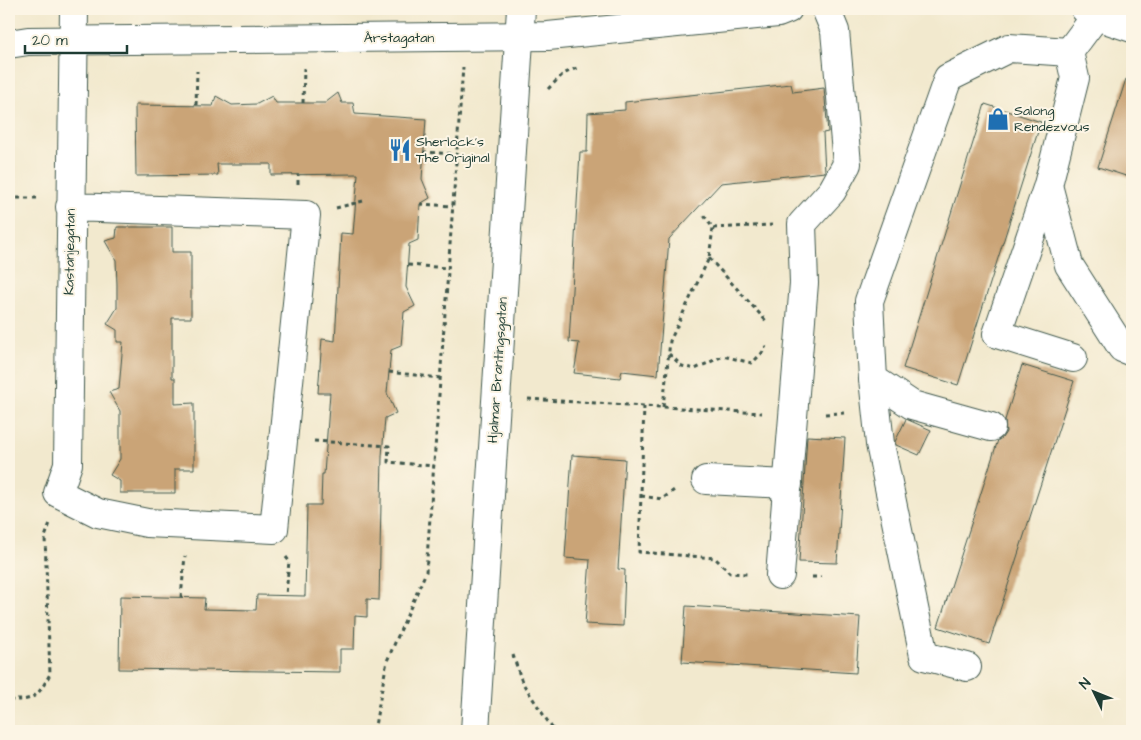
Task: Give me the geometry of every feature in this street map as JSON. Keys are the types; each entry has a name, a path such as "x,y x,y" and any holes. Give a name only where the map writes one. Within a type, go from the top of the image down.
{"street":[{"name":"Kastanjegatan","path":"58,493 68,464 72,41 74,9"},
{"name":"Hjalmar Brantingsgatan","path":"475,731 521,9"},
{"name":"Årstagatan","path":"9,44 28,41 520,36 584,33 778,13 788,9"},
{"path":"780,575 804,283 802,224 832,191 847,164 835,31 826,9"},
{"path":"1073,358 997,334 1048,185 1075,78 1069,52 1090,12 1132,28"},
{"path":"967,667 924,656 880,444 873,379 869,301 948,78 1009,48 1069,52"},
{"path":"1048,185 1069,265 1122,348 1132,352"},
{"path":"58,493 98,513 147,523 274,529 306,215 70,207"},
{"path":"873,379 912,405 991,428"},
{"path":"706,480 788,484"}],"path":[{"path":"374,731 387,661 426,572 465,37"},
{"path":"546,92 563,74 585,64"},
{"path":"424,152 456,154"},
{"path":"420,204 453,206"},
{"path":"663,407 670,341 709,258 712,228 703,214"},
{"path":"712,228 802,224"},
{"path":"709,258 768,324 769,332"},
{"path":"408,265 448,268"},
{"path":"669,354 682,366 695,369 723,356 752,363 762,353 770,340"},
{"path":"389,372 440,378"},
{"path":"523,399 794,415 838,414 876,406"},
{"path":"644,406 638,552 715,558 730,573 821,577"},
{"path":"284,438 389,446 388,462 434,466"},
{"path":"641,496 662,498 679,487 706,480"},
{"path":"9,700 26,701 41,691 50,674 46,537 58,493"},
{"path":"181,597 188,525"}],"building":[{"path":"1126,79 1132,80 1132,178 1098,167"},
{"path":"791,84 793,92 824,88 828,132 823,133 825,172 721,183 669,239 658,375 622,371 620,378 574,373 579,343 569,342 580,152 587,152 588,113 625,110 625,102"},
{"path":"338,93 342,103 353,103 355,114 426,119 422,179 430,198 420,204 418,240 409,244 406,287 415,306 404,312 401,346 391,350 387,393 396,413 385,418 382,456 379,600 367,599 367,617 355,616 354,649 340,649 340,672 119,669 120,596 205,598 204,609 256,610 257,595 305,596 307,505 321,505 330,393 318,393 322,339 335,341 341,233 353,234 358,174 271,175 271,164 217,164 218,175 136,176 135,105 213,106 216,96 232,105 257,104 272,96 276,103 325,103"},
{"path":"985,104 1041,122 958,385 903,368"},
{"path":"117,227 172,227 172,252 191,252 191,318 172,318 172,378 175,378 175,404 194,403 194,469 175,469 175,493 120,493 120,481 110,475 120,459 120,411 109,392 119,389 123,342 117,342 117,330 107,324 117,308 117,284 116,260 105,241 116,238"},
{"path":"1022,365 1074,381 989,644 938,627 998,440 1006,432 1005,420"},
{"path":"906,419 931,430 919,455 896,445 895,442"},
{"path":"807,436 845,438 837,563 799,562"},
{"path":"572,455 625,459 618,569 625,570 623,626 585,624 590,560 565,558"},
{"path":"686,606 860,617 856,673 682,662"}],"place":[{"name":"Salong Rendezvous","path":"998,119"},
{"name":"Sherlock's The Original","path":"400,150"}]}
